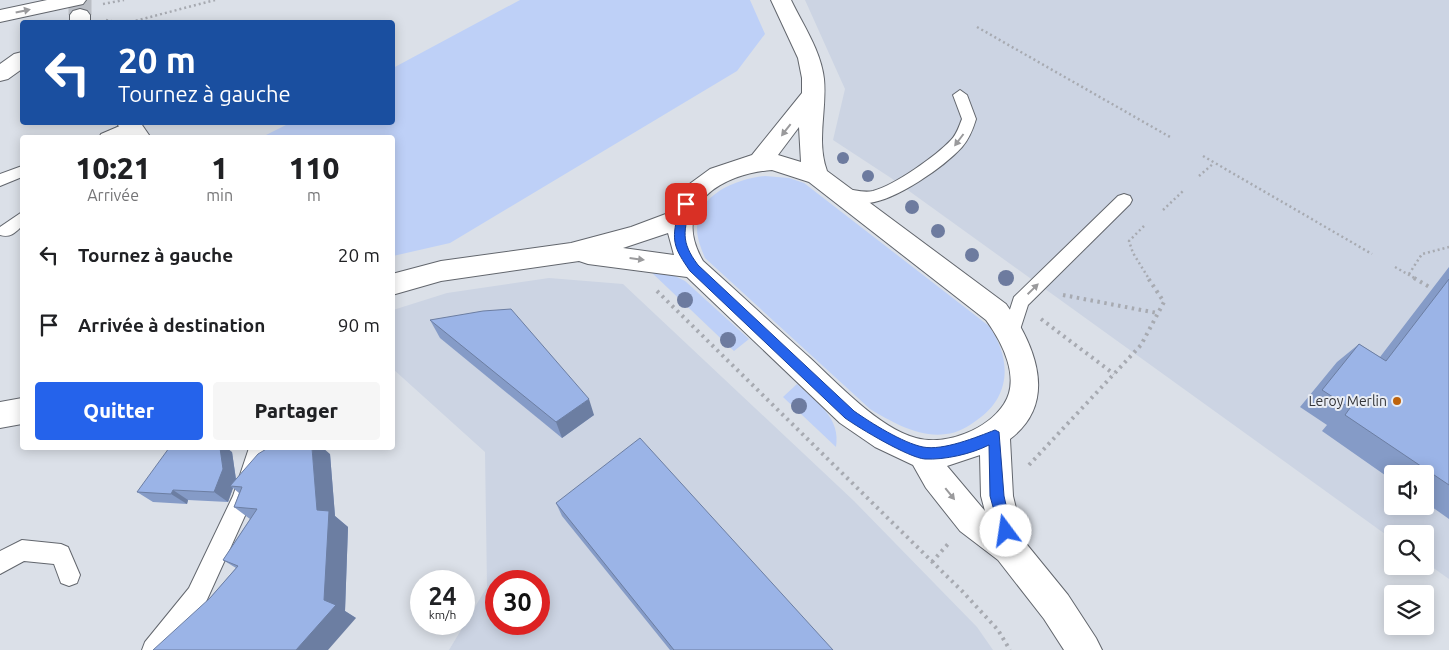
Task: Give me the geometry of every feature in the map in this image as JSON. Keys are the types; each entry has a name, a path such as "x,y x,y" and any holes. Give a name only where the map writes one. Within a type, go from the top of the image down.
{"street":[{"path":"781,0 813,77 810,144 812,166 817,176"},
{"path":"0,16 79,13"},
{"path":"0,74 20,61"},
{"path":"759,163 812,96"},
{"path":"759,163 785,164 817,176 840,194 996,312 1012,331 1021,354 1025,376 1021,401 1009,425 995,436 958,449 923,453 870,429 850,414 694,268 684,254 678,235 686,204 696,192 717,175 737,167 759,163"},
{"path":"395,284 441,271 571,253 636,235 681,218"},
{"path":"571,253 694,268"},
{"path":"0,415 20,411"},
{"path":"995,436 997,496 1010,549"},
{"path":"923,453 937,478 971,520 1010,549 1056,607 1084,650"}],"lane":[{"path":"840,194 861,197 875,196 954,146 963,135 969,119 960,96"},
{"path":"116,135 130,131"},
{"path":"0,180 20,172"},
{"path":"1012,331 1020,302 1124,200"},
{"path":"6,231 20,220"},
{"path":"153,650 197,596 243,498 257,450"},
{"path":"0,563 22,550 61,554 69,575"}],"path":[{"path":"139,20 215,0"},
{"path":"977,27 1170,137"},
{"path":"1203,156 1372,254"},
{"path":"1199,176 1214,162"},
{"path":"1163,210 1182,192"},
{"path":"1023,472 1141,345 1164,302 1128,245 1129,241 1144,226"},
{"path":"1409,274 1422,254 1449,247"},
{"path":"1394,266 1431,288"},
{"path":"652,286 932,562 998,630 1010,650"},
{"path":"1056,293 1157,313"},
{"path":"1040,318 1114,374"},
{"path":"932,562 951,540"}],"shaded area":[{"path":"520,0 750,0 765,34 737,71 450,243 395,256 395,135 266,135 286,125 395,125 395,67"},
{"path":"805,0 1449,0 1449,579 1434,568 1434,525 1384,525 1384,533 891,178 833,140 845,89"},
{"path":"765,176 789,178 804,183 989,326 1002,351 1004,377 1002,389 988,411 966,427 954,432 936,435 906,428 887,419 870,409 705,258 698,240 697,228 699,216 704,206 711,197 731,185"},
{"path":"648,269 669,273 685,281 749,339 734,351"},
{"path":"549,278 623,284 854,501 977,627 993,650 449,650 458,635 475,635 475,607 485,590 485,635 550,635 550,570 487,570 485,452 395,371 395,309 447,293"},
{"path":"797,384 826,411 831,419 837,437 836,447 783,397"}],"building":[{"name":"Leroy Merlin","path":"1449,279 1449,485 1434,475 1434,465 1419,465 1345,415 1350,408 1322,390 1359,344 1386,361"},
{"path":"511,309 589,399 556,422 430,320 483,311"},
{"path":"640,438 833,650 674,650 556,503"},
{"path":"168,450 220,450 223,469 214,492 173,490 171,494 137,492"},
{"path":"265,450 312,450 317,510 329,511 324,600 336,605 296,650 153,650 210,598 238,566 223,560 257,509 234,507 242,487 230,486 258,454"}],"tunnel":[{"path":"80,0 80,15"}],"place":[{"name":"Leroy Merlin","path":"1397,401"}],"route":[{"path":"686,204 678,235 684,254 694,268 850,414 870,429 923,453 958,449 995,436 997,496 1006,531"}]}
